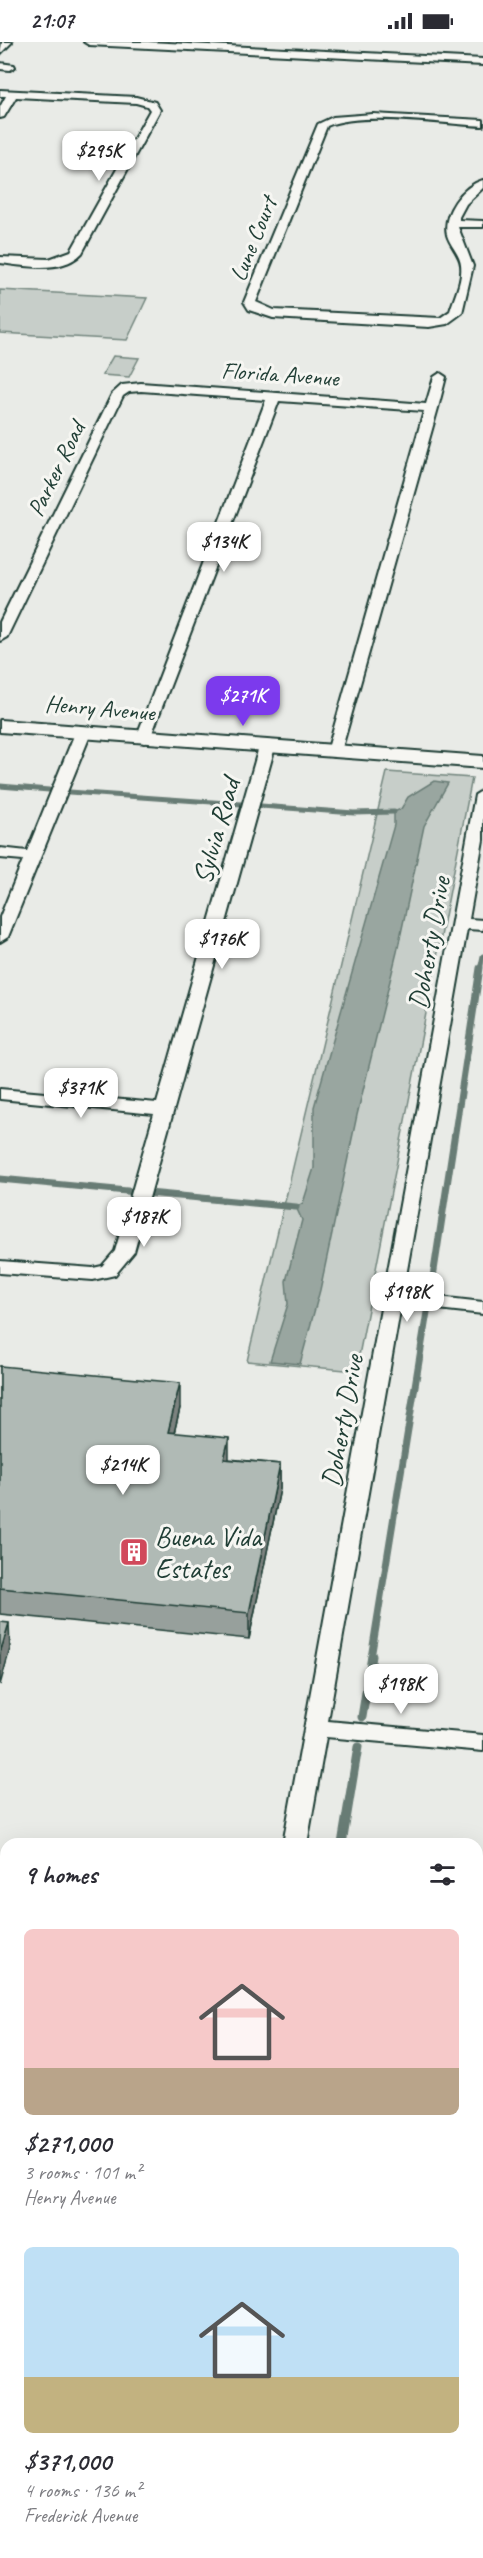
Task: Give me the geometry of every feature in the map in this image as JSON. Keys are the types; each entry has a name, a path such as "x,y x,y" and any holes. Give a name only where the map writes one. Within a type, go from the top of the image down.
{"street":[{"path":"0,51 7,42"},
{"path":"89,42 483,62"},
{"path":"404,58 409,43"},
{"path":"0,93 136,100 151,104 155,110 76,253 70,258 48,263 0,260"},
{"path":"0,115 14,94"},
{"name":"Lune Court","path":"453,217 453,238 468,269 456,313 443,321 273,314 259,311 250,302 323,124 328,119 351,117 483,123"},
{"path":"453,217 464,198 483,183"},
{"path":"453,217 483,213"},
{"path":"453,217 483,224"},
{"path":"335,752 440,377"},
{"name":"Florida Avenue","path":"126,388 141,387 432,408"},
{"name":"Parker Road","path":"0,637 118,394 126,388"},
{"path":"144,738 274,396"},
{"name":"Henry Avenue","path":"0,726 483,762"},
{"path":"0,937 83,733"},
{"name":"Sylvia Road","path":"0,1267 67,1274 93,1274 108,1271 124,1252 267,747"},
{"name":"Doherty Drive","path":"296,1838 462,923 483,795"},
{"path":"0,853 33,856"},
{"path":"462,923 483,925"},
{"path":"0,1094 164,1109"},
{"path":"393,1298 483,1308"},
{"path":"316,1728 483,1743"}],"shaded area":[{"path":"0,290 147,298 127,340 0,333"},
{"path":"113,356 139,358 129,377 102,375"},
{"path":"387,772 472,778 356,1371 247,1361"},
{"path":"434,781 448,783 424,826 397,952 357,1115 320,1290 300,1364 270,1361 288,1304 286,1281 302,1220 296,1207 303,1203 314,1168 314,1107 394,825 394,812 401,809 408,797"}],"building":[{"name":"Buena Vida Estates","path":"0,1366 180,1383 168,1432 229,1438 224,1459 280,1464 249,1613 0,1588"},
{"path":"0,1622 9,1623 0,1653"}],"waterway":[{"path":"0,786 49,790"},
{"path":"69,792 241,804"},
{"path":"261,806 354,813 394,812"},
{"path":"480,970 483,956"},
{"path":"430,1297 480,968"},
{"path":"0,1179 296,1207"},
{"path":"371,1658 427,1312"},
{"path":"362,1717 372,1656"},
{"path":"343,1838 358,1747"}],"place":[{"name":"Buena Vida Estates","path":"134,1552"}]}
